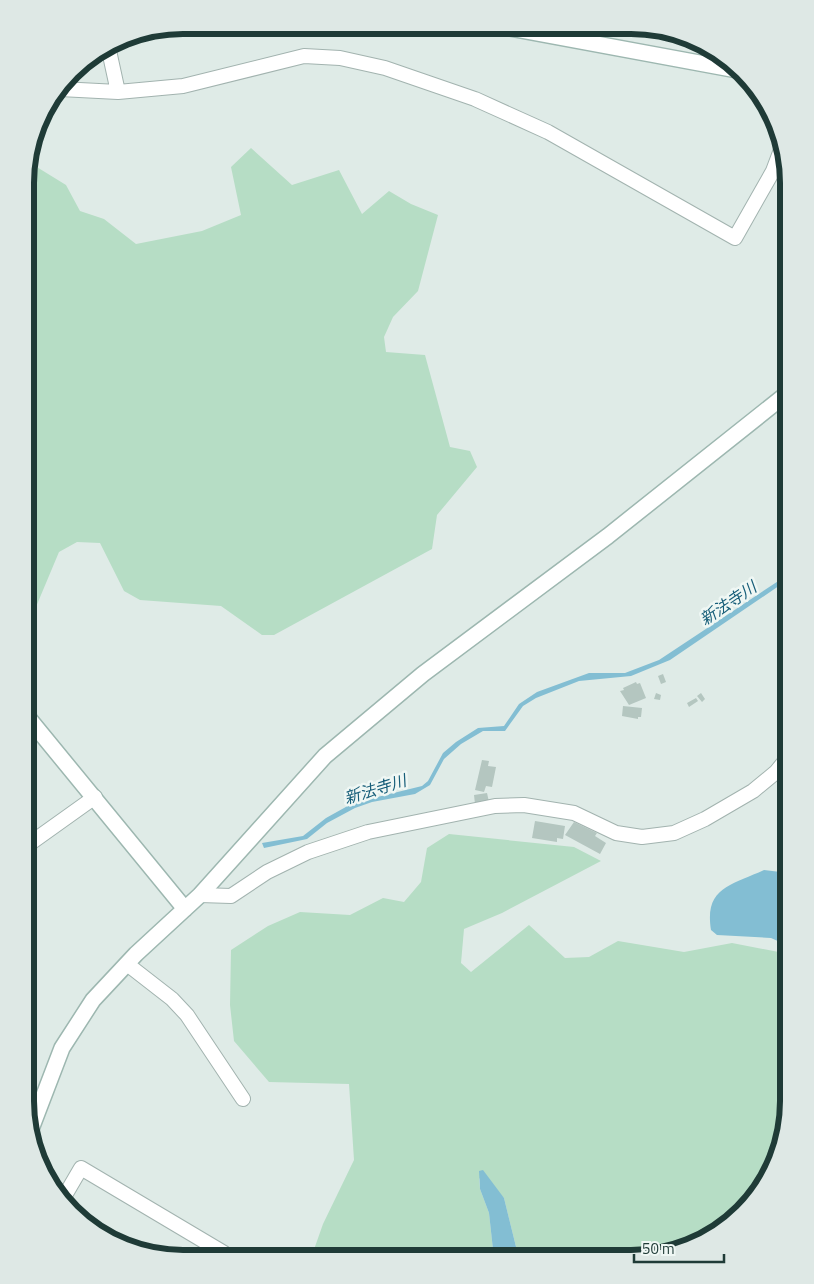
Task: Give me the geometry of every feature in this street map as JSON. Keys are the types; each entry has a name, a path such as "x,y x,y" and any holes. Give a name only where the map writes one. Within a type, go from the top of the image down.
{"street":[{"path":"542,34 726,68"},
{"path":"110,53 118,92"},
{"path":"67,89 118,92 182,86 304,56 340,58 385,68 475,99 548,132 735,238 773,171 778,158"},
{"path":"35,1117 62,1048 93,1000 127,964 200,896 325,756 423,674 457,651 608,536 780,399"},
{"path":"34,725 185,909"},
{"path":"200,896 231,896 267,872 308,852 368,832 495,806 524,805 574,814 616,832 642,837 674,833 705,819 753,791 780,767"},
{"path":"34,842 95,798"},
{"path":"127,964 172,999 187,1015 243,1099"},
{"path":"66,1193 81,1168 219,1250"}],"green space":[{"path":"251,148 292,185 339,170 362,214 389,191 411,204 438,215 418,291 393,317 384,337 386,352 425,355 450,447 470,451 477,467 437,515 432,549 274,635 262,635 221,606 140,600 124,591 100,543 77,542 59,552 34,612 35,166 66,185 80,211 104,219 136,244 202,231 241,215 231,167"},
{"path":"449,834 574,847 601,861 502,913 464,929 461,963 471,972 529,925 565,958 589,957 618,941 684,952 732,943 780,952 780,1111 777,1130 765,1167 755,1184 743,1199 722,1219 688,1239 641,1250 517,1250 504,1198 479,1178 480,1189 489,1213 493,1250 314,1250 323,1224 354,1160 349,1084 269,1082 234,1041 230,1005 231,950 268,926 300,912 350,915 383,898 404,902 421,882 427,848"}],"water":[{"path":"780,580 780,585 670,660 631,676 579,681 536,698 523,706 505,731 483,731 461,744 444,759 430,785 415,794 372,802 355,808 327,823 307,839 264,848 262,843 303,836 326,818 353,803 422,786 428,781 443,753 456,742 478,728 504,726 519,704 537,692 589,673 625,673 659,660"},
{"path":"764,870 780,872 780,942 771,938 717,935 711,930 710,916 712,905 716,896 731,884"},
{"path":"483,1170 504,1198 517,1250 493,1250 489,1213 480,1189 479,1171"}],"building":[{"path":"663,674 666,682 661,684 658,676"},
{"path":"636,682 637,684 640,683 646,698 629,705 620,691"},
{"path":"656,693 661,695 660,700 654,699"},
{"path":"701,693 705,699 702,702 697,696"},
{"path":"696,698 698,701 689,707 687,703"},
{"path":"623,706 642,708 641,717 638,717 638,719 622,716"},
{"path":"482,760 489,761 488,766 496,767 492,787 486,786 484,792 475,790"},
{"path":"487,793 489,802 475,804 474,795"},
{"path":"535,821 565,826 563,839 557,838 557,842 532,838"},
{"path":"574,822 597,833 595,836 606,843 600,854 565,835"}],"water label":[{"name":"新法寺川","path":"728,603"},
{"name":"新法寺川","path":"375,789"}]}
